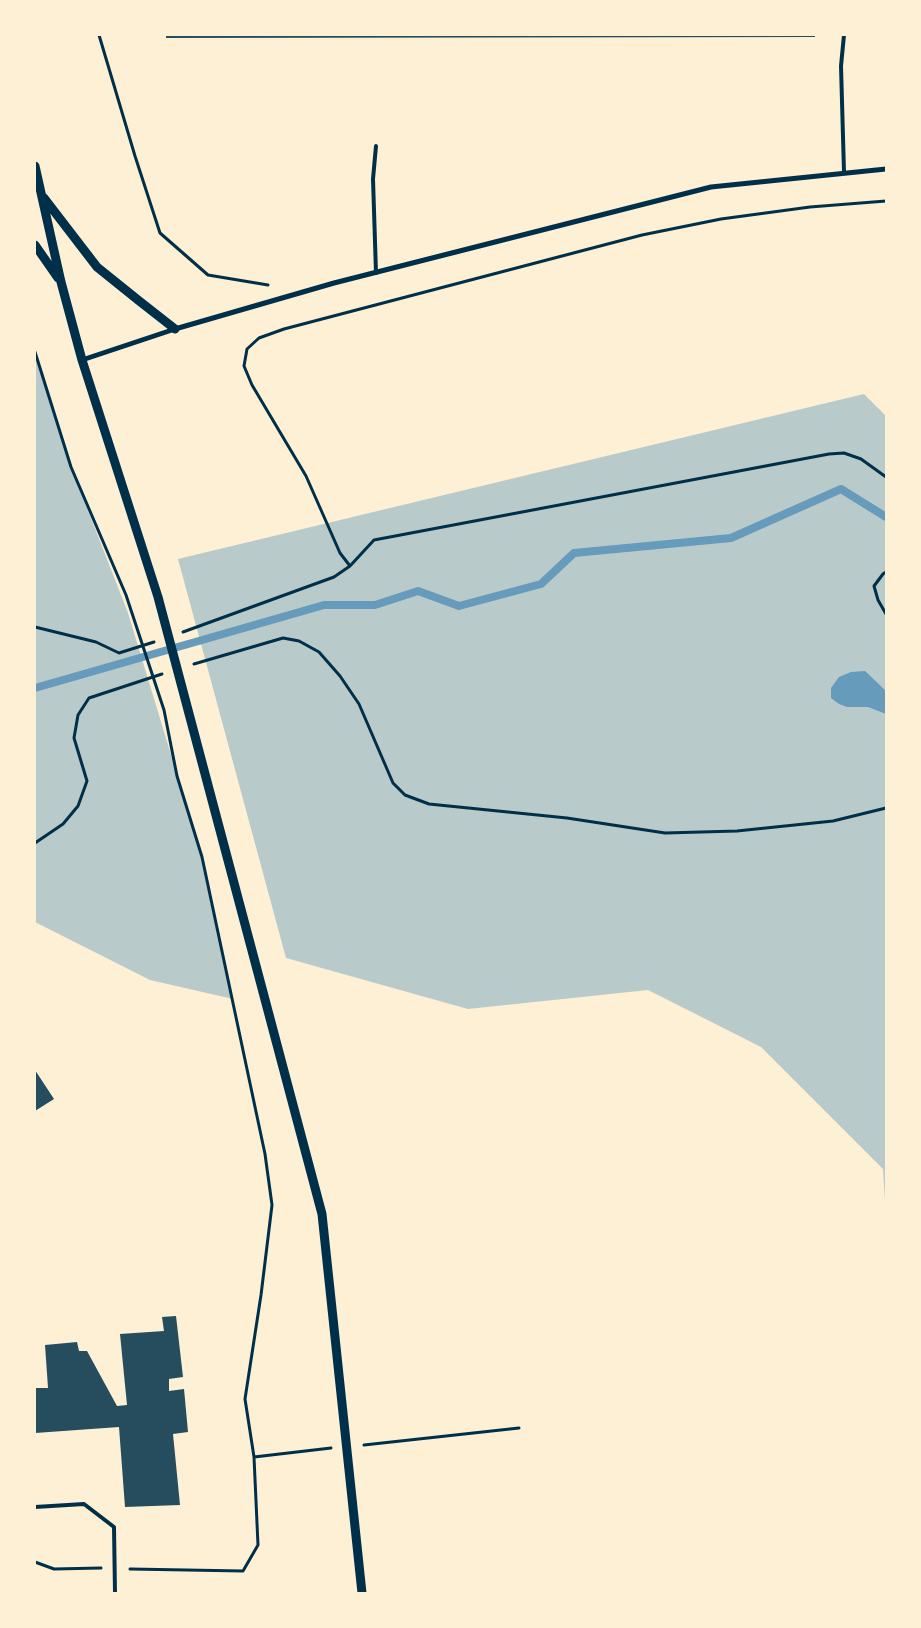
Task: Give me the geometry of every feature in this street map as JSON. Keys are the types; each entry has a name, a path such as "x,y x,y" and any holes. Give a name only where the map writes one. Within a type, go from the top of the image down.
{"street":[{"path":"35,166 61,282 82,360 158,597 322,1214 362,1593"},
{"path":"82,360 176,329 334,283 711,187 886,169"},
{"path":"42,196 97,266 176,329"},
{"path":"35,244 61,282"}],"lane":[{"path":"844,35 841,66 844,172"},
{"path":"376,146 373,179 376,273"},
{"path":"35,1507 84,1504 114,1527 115,1593"}],"path":[{"path":"99,35 160,232 208,275 273,286"},
{"path":"350,566 340,553 306,476 252,385 244,366 247,349 259,338 284,329 642,236 721,219 810,207 886,201"},
{"path":"35,352 71,467 126,595 164,710 177,776 204,866 265,1154 272,1205 261,1295 245,1398 254,1457 258,1545 243,1571 54,1568 35,1562"},
{"path":"180,633 334,577 350,566 374,540 844,452 861,459 886,477"},
{"path":"886,572 882,574 874,586 878,600 886,614"},
{"path":"35,627 96,642 119,653 162,639"},
{"path":"188,666 283,638 299,641 319,652 340,676 359,704 393,783 405,795 428,804 567,818 666,833 737,831 833,821 886,808"},
{"path":"35,843 63,824 78,806 87,781 74,738 78,715 89,698 170,672"},
{"path":"362,1445 519,1428"},
{"path":"254,1457 333,1448"}],"shaded area":[{"path":"35,352 71,467 128,613 202,857 233,999 150,980 35,922"},
{"path":"864,394 886,416 886,1216 883,1169 761,1047 648,990 468,1009 286,958 178,559"}],"water":[{"path":"865,671 886,691 886,714 868,707 847,707 831,698 831,688 839,677 851,672"}],"building":[{"path":"166,35 815,35 815,37 166,38"},
{"path":"35,1070 54,1099 35,1111"},
{"path":"176,1316 183,1377 169,1379 169,1391 184,1389 188,1432 173,1434 180,1505 125,1507 119,1427 35,1433 35,1388 48,1388 45,1345 77,1342 79,1351 87,1351 117,1406 127,1405 120,1334 164,1331 162,1317"}],"waterway":[{"path":"35,688 324,605 375,605 418,591 459,606 541,584 574,553 731,538 841,489 886,517"}]}
